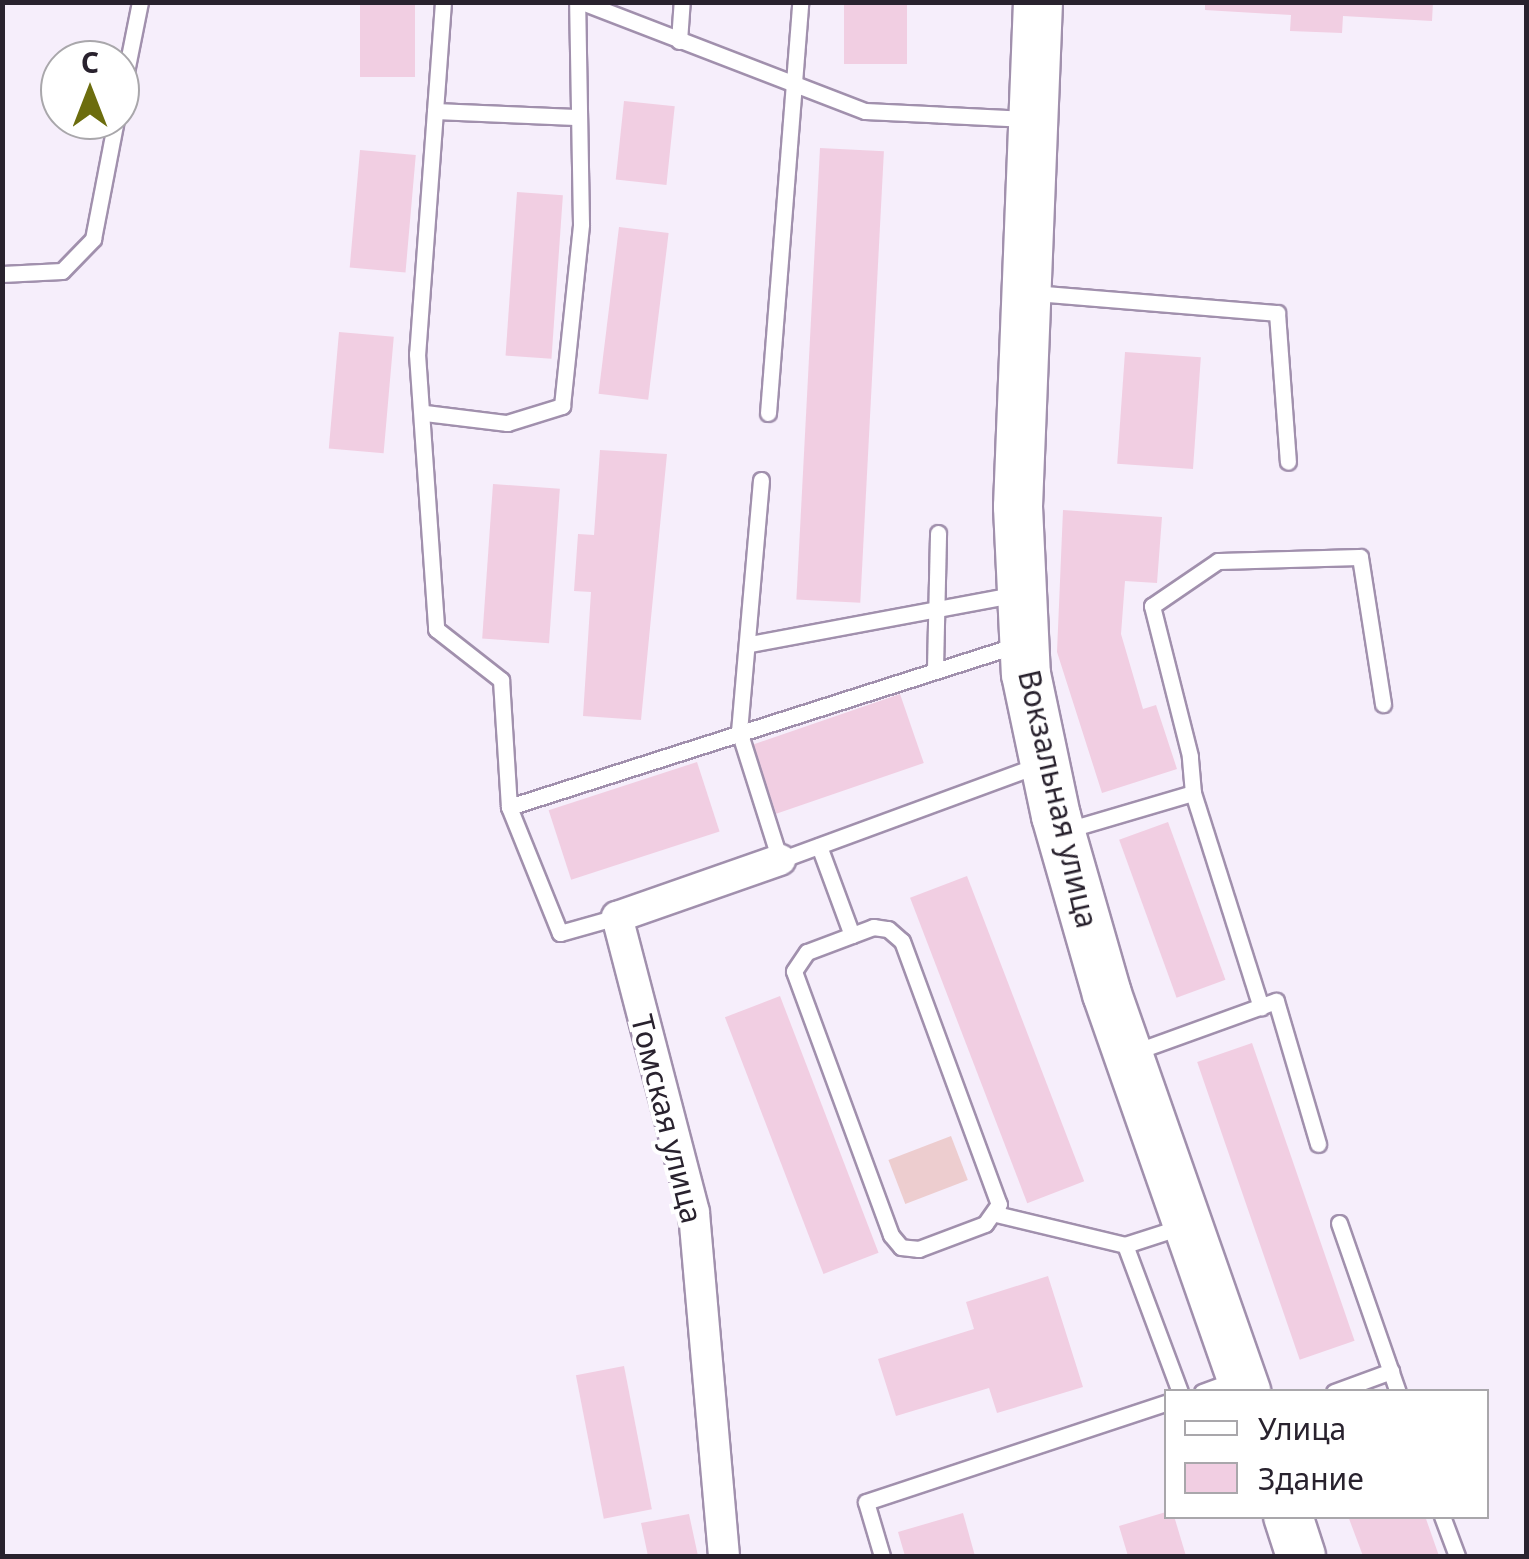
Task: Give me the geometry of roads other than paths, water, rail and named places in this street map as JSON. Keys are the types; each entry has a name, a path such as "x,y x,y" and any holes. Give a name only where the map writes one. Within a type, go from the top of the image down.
{"main road":[{"name":"Вокзальная улица","path":"1038,2 1025,292 1018,594 1023,643 1060,832 1128,1054 1188,1224 1230,1387"},
{"path":"1289,1519 1301,1556"}],"street":[{"path":"616,916 780,860"},
{"name":"Томская улица","path":"616,916 694,1212 724,1556"}],"lane":[{"path":"132,40 140,2"},
{"path":"443,2 418,354 436,629 502,680 509,808 560,933 616,916"},
{"path":"424,413 508,423 562,406 580,224 574,117 580,2 865,111 1032,119"},
{"path":"679,41 682,2"},
{"path":"768,413 800,2"},
{"path":"435,111 574,117"},
{"path":"2,274 62,271 92,239 112,140"},
{"path":"1025,292 1278,313 1288,462"},
{"path":"761,480 750,644 739,732 780,860 1045,762"},
{"path":"935,668 938,533"},
{"path":"1261,1007 1193,793 1190,756 1152,606 1218,561 1360,557 1383,704"},
{"path":"750,644 1018,594"},
{"path":"509,808 935,668 1023,643"},
{"path":"1060,832 1193,793"},
{"path":"818,846 852,935"},
{"path":"996,1214 997,1196 902,941 882,927 807,952 794,971 892,1235 901,1247 919,1249 996,1214 1125,1245 1188,1224"},
{"path":"1128,1054 1276,1001 1318,1144"},
{"path":"1339,1223 1397,1389"},
{"path":"1125,1245 1179,1389"},
{"path":"1342,1389 1391,1370"},
{"path":"882,1556 866,1502 1164,1405"},
{"path":"1443,1519 1456,1556"}]}
